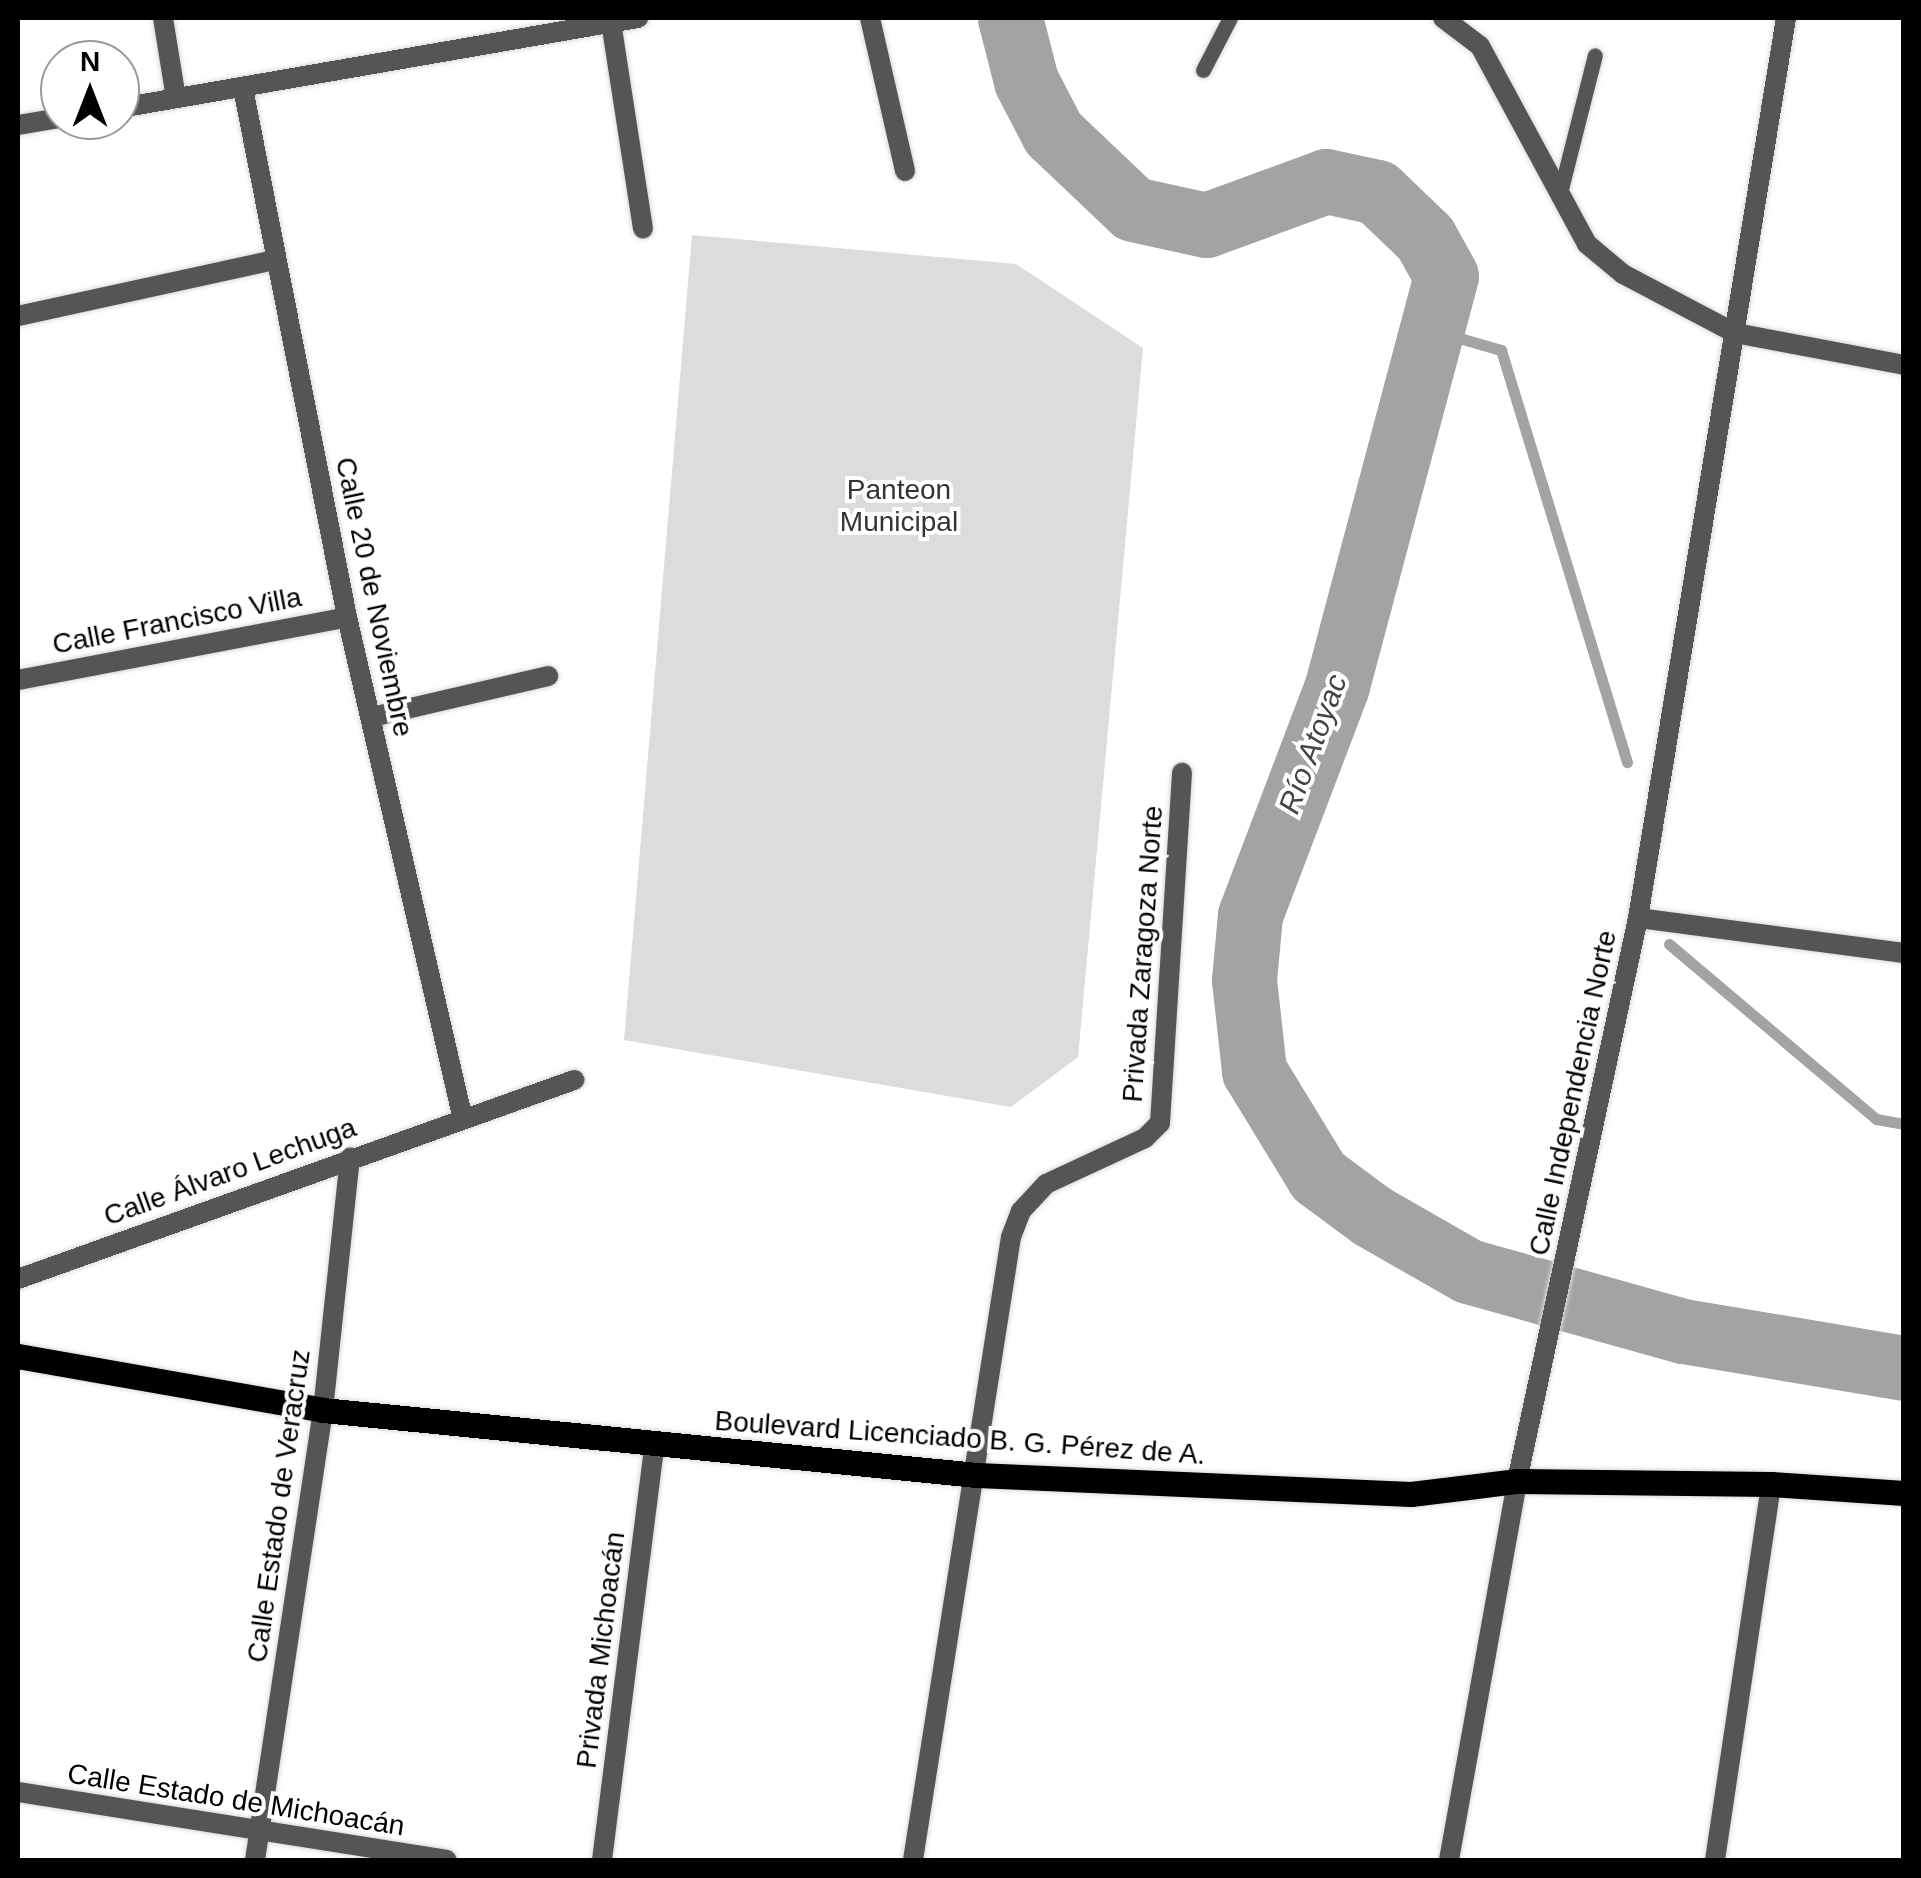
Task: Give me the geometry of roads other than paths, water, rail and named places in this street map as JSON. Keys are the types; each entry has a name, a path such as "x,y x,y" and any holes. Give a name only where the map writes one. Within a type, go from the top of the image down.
{"main road":[{"name":"Boulevard Licenciado B. G. Pérez de A.","path":"18,1356 323,1410 654,1446 977,1475 1411,1494 1517,1482 1770,1484 1904,1493"}],"street":[{"path":"162,18 176,98"},
{"path":"140,104 638,18"},
{"path":"870,18 905,171"},
{"path":"1442,18 1480,46 1587,244 1622,274 1735,333 1904,365"},
{"name":"Calle Independencia Norte","path":"1449,1860 1517,1482 1638,918 1786,18"},
{"path":"611,22 643,229"},
{"name":"Calle 20 de Noviembre","path":"243,88 347,616 462,1116"},
{"path":"18,316 275,260"},
{"name":"Calle Francisco Villa","path":"18,680 347,616"},
{"path":"372,717 548,676"},
{"name":"Privada Zaragoza Norte","path":"977,1475 1011,1238 1021,1211 1046,1184 1145,1138 1160,1123 1182,772"},
{"path":"1638,918 1904,953"},
{"name":"Calle Álvaro Lechuga","path":"18,1279 462,1116 574,1080"},
{"name":"Calle Estado de Veracruz","path":"255,1860 323,1410 350,1157"},
{"name":"Privada Michoacán","path":"602,1860 654,1446"},
{"path":"913,1860 977,1475"},
{"path":"1715,1860 1770,1484"},
{"name":"Calle Estado de Michoacán","path":"18,1792 447,1860"}],"lane":[{"path":"1203,70 1230,18"},
{"path":"1558,196 1595,54"}],"waterway":[{"name":"Río Atoyac","path":"1010,18 1026,81 1053,133 1133,209 1206,225 1326,181 1377,192 1425,238 1446,276 1337,686 1250,915 1244,980 1254,1071 1318,1176 1372,1216 1468,1271 1683,1331 1904,1368"},
{"path":"1435,331 1501,350 1627,762"},
{"path":"1669,944 1876,1119 1904,1124"}],"park label":[{"name":"Panteon Municipal","path":"899,506"}]}
